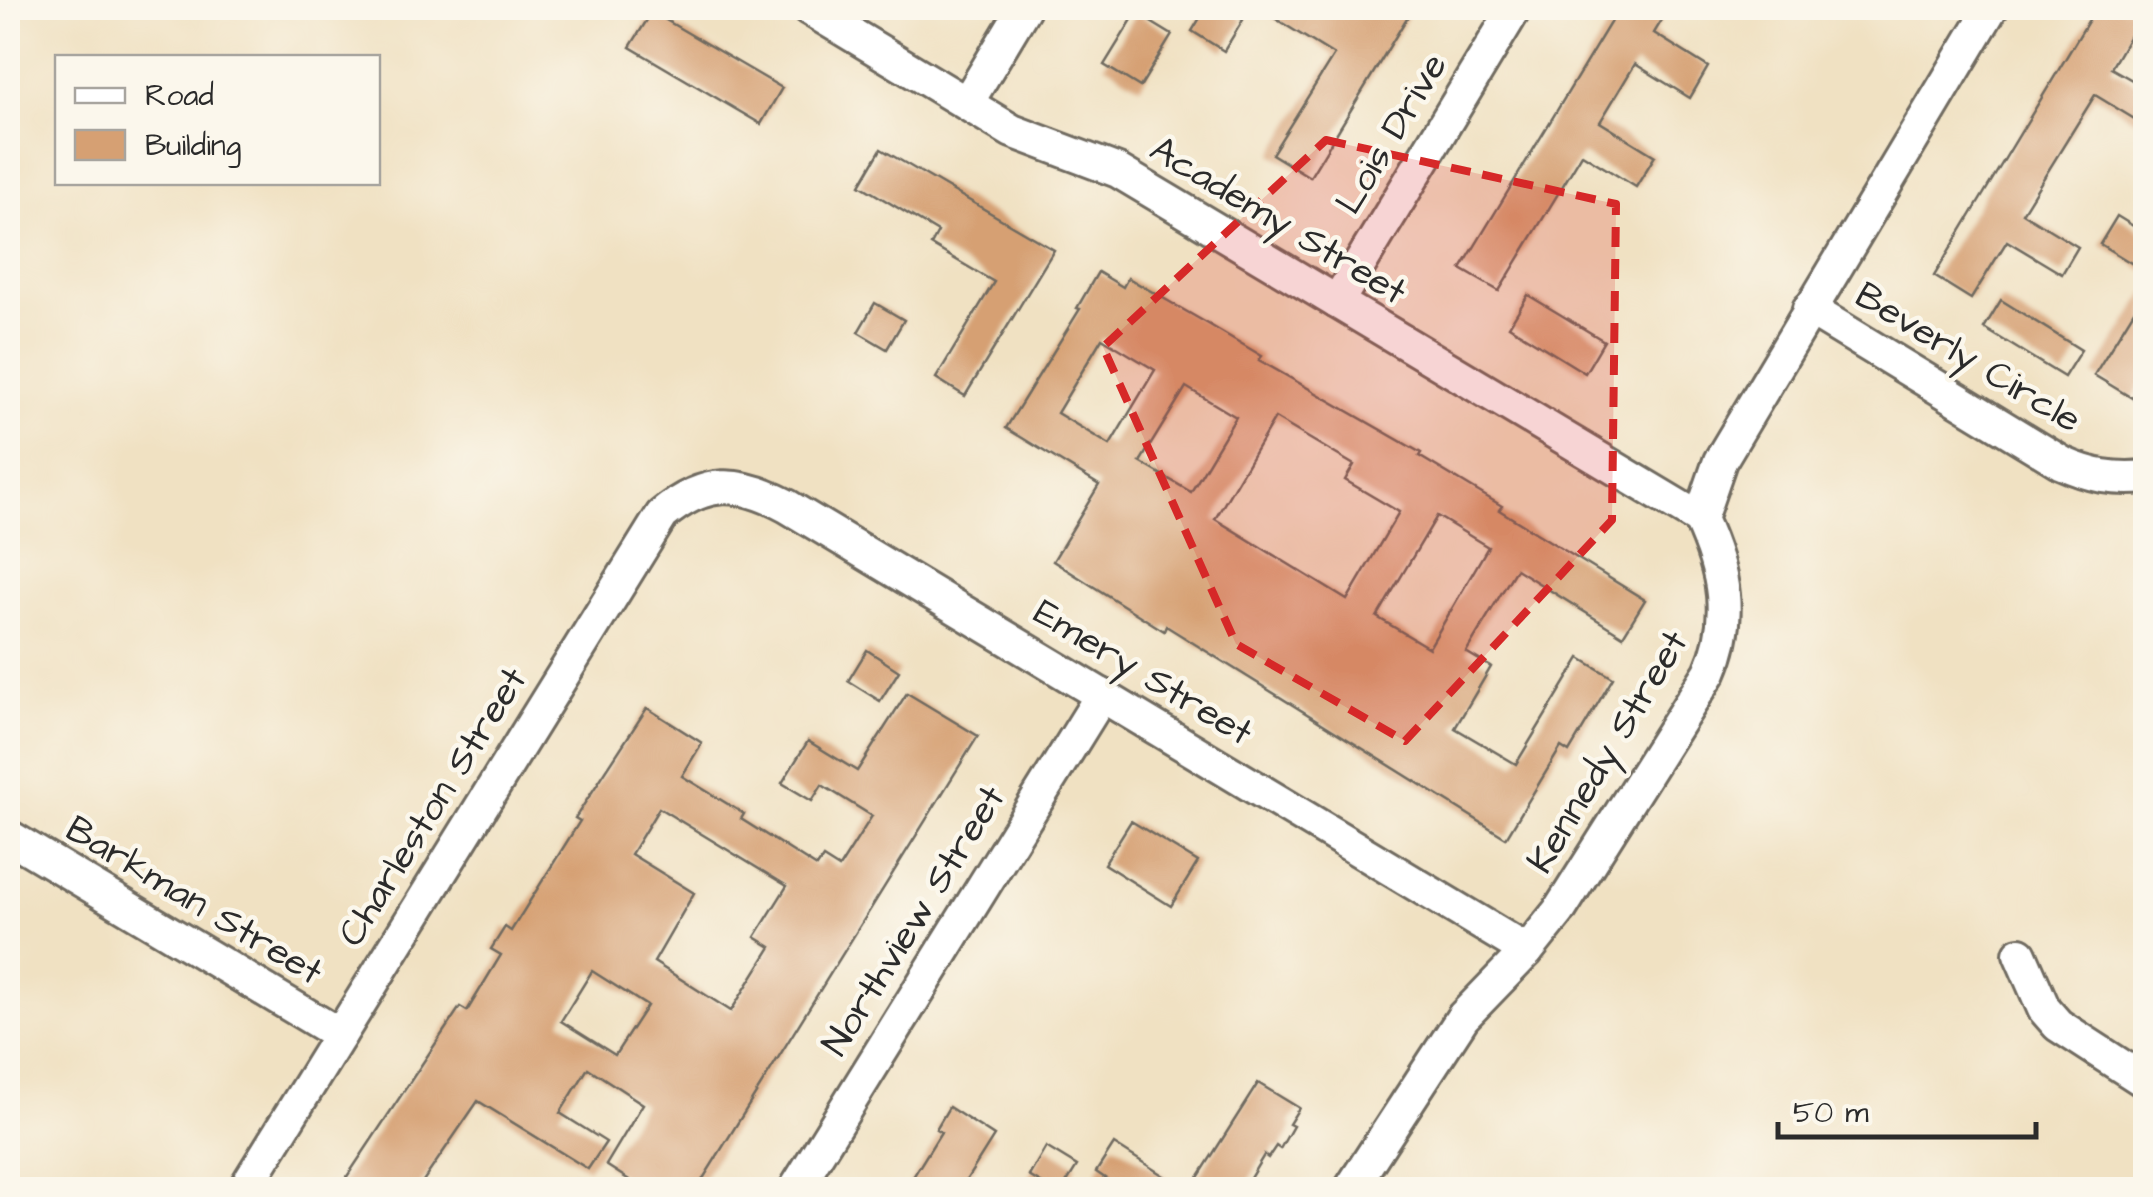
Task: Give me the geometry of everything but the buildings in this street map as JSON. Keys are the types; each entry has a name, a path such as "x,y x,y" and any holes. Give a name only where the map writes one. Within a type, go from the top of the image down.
{"street":[{"name":"Academy Street","path":"808,8 1012,131 1118,172 1700,519"},
{"path":"968,101 1024,8"},
{"name":"Lois Drive","path":"1336,302 1515,8"},
{"path":"1700,519 1720,461 1991,8"},
{"name":"Beverly Circle","path":"1809,309 2086,474 2116,479 2146,477"},
{"name":"Emery Street","path":"710,488 742,487 764,494 1527,951"},
{"name":"Charleston Street","path":"244,1190 662,515 683,498 710,488"},
{"name":"Kennedy Street","path":"1350,1190 1463,1017 1527,951 1585,871 1710,672 1726,611 1711,544 1700,519"},
{"name":"Northview Street","path":"795,1190 1102,695"},
{"name":"Barkman Street","path":"8,836 340,1035"},
{"path":"2020,954 2044,1009 2058,1025 2146,1082"}],"highlighted area":[{"path":"1326,140 1616,204 1612,520 1405,741 1236,644 1103,347"}]}
